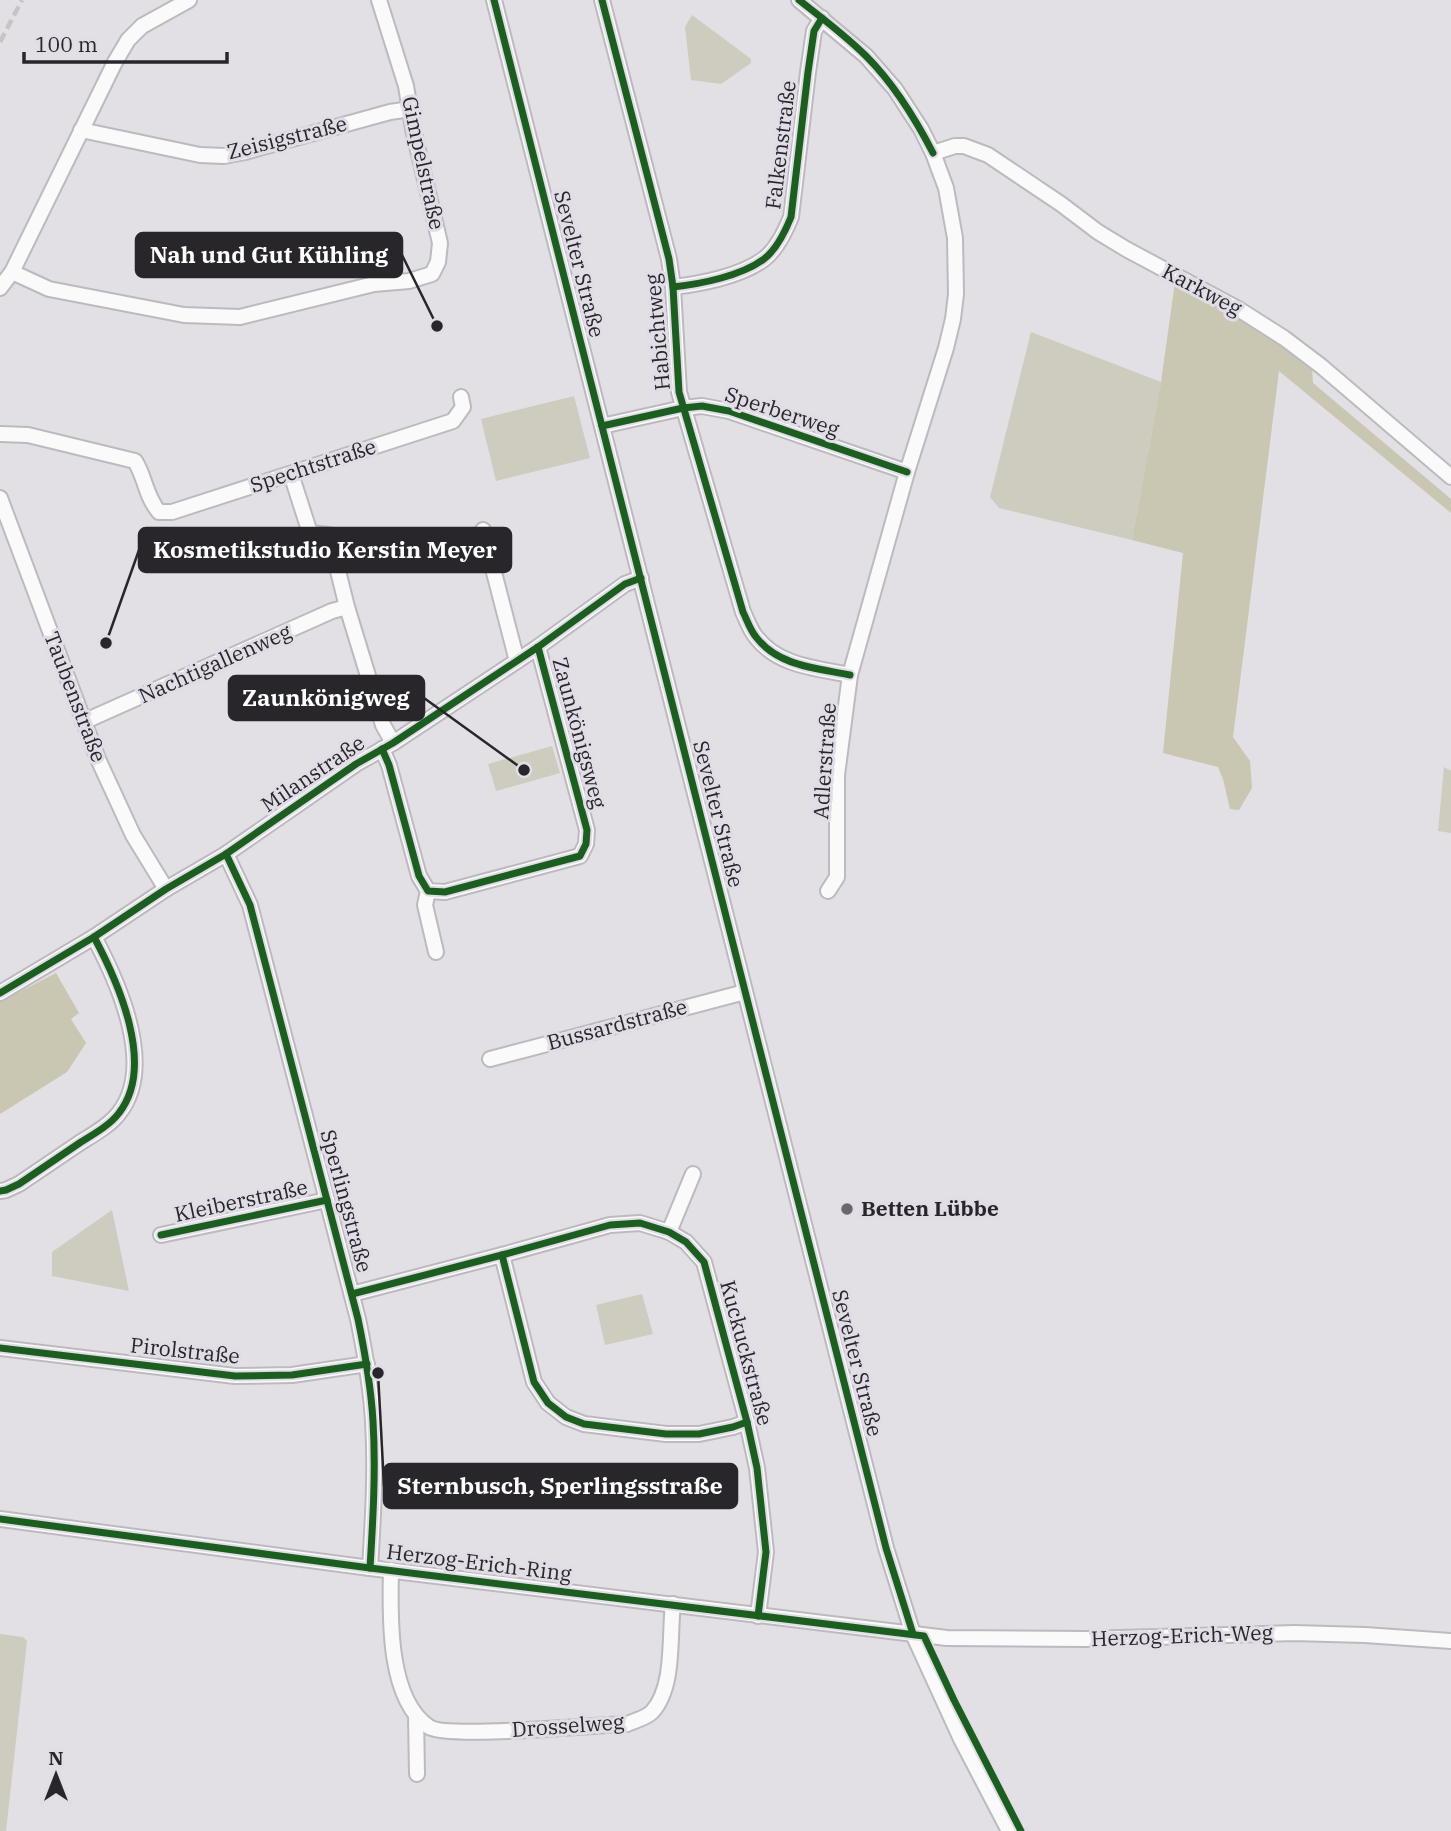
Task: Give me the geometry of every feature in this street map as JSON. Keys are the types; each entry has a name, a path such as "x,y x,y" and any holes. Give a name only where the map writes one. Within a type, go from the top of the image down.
{"street":[{"path":"0,288 12,272 128,40 142,26 189,0"},
{"name":"Gimpelstraße","path":"12,272 49,289 184,315 240,317 374,284 409,281 432,274 438,262 440,243 413,129 406,86 379,0"},
{"name":"Sevelter Straße","path":"494,0 886,1548 913,1634 961,1739 1009,1831"},
{"name":"Habichtweg","path":"602,0 669,259 679,392 743,612 754,635 770,652 787,661 850,675"},
{"name":"Adlerstraße","path":"799,0 866,56 895,89 933,153 946,188 955,238 956,294 953,319 850,675 837,775 837,877 828,891"},
{"name":"Falkenstraße","path":"673,287 687,286 735,273 765,258 782,237 791,217 814,31 822,18"},
{"name":"Zeisigstraße","path":"81,130 200,155 224,156 411,109"},
{"name":"Karkweg","path":"933,153 964,146 988,155 1126,250 1240,310 1321,366 1451,477"},
{"name":"Spechtstraße","path":"0,434 28,435 135,461 141,470 151,502 159,512 172,512 453,421 463,407 461,397"},
{"name":"Sperberweg","path":"602,426 702,406 729,411 907,472"},
{"path":"291,474 310,533 329,535 383,726 389,765 419,876 428,891 425,905 436,952"},
{"name":"Taubenstraße","path":"0,498 83,722 133,835 166,889"},
{"path":"483,530 517,661"},
{"name":"Milanstraße","path":"1,989 94,937 166,889 226,854 356,764 538,647 625,584 640,578"},
{"name":"Nachtigallenweg","path":"83,722 332,611 348,607"},
{"name":"Zaunkönigsweg","path":"428,891 444,892 580,856 586,844 587,830 538,647"},
{"name":"Sperlingstraße","path":"226,854 250,905 352,1294 367,1364 373,1422 374,1477 370,1568"},
{"path":"0,1191 19,1184 103,1127 120,1112 132,1086 135,1057 125,1006 110,966 94,937"},
{"name":"Bussardstraße","path":"490,1059 745,992"},
{"path":"669,1231 693,1174"},
{"name":"Kleiberstraße","path":"161,1235 327,1200"},
{"name":"Kuckuckstraße","path":"352,1294 610,1225 640,1223 669,1231 685,1242 704,1262 757,1468 765,1552 758,1616"},
{"path":"502,1255 534,1382 548,1403 566,1417 584,1424 666,1434 699,1434 747,1422"},
{"name":"Pirolstraße","path":"0,1348 235,1376 292,1375 367,1364"},
{"name":"Herzog-Erich-Ring","path":"0,1519 370,1568 913,1634"},
{"path":"391,1570 394,1657 402,1689 416,1716 417,1774"},
{"name":"Drosselweg","path":"416,1716 431,1729 463,1733 627,1724 650,1714 662,1698 668,1675 673,1604"},
{"name":"Herzog-Erich-Weg","path":"913,1634 947,1638 1085,1639 1294,1633 1451,1641"}],"shaded area":[{"path":"692,15 751,59 751,63 721,84 691,80 685,27"},
{"path":"1175,282 1246,322 1296,357 1312,370 1313,383 1451,499 1451,513 1279,371 1233,737 1250,761 1252,788 1239,810 1230,809 1218,767 1163,753 1183,553 1132,540 1161,382"},
{"path":"1031,332 1161,382 1132,540 999,508 990,497"},
{"path":"574,396 590,458 496,481 481,419"},
{"path":"552,746 560,773 496,791 488,764"},
{"path":"1444,767 1451,771 1451,833 1438,831"},
{"path":"56,973 79,1013 71,1019 86,1043 67,1072 0,1114 0,1002"},
{"path":"112,1210 129,1291 52,1276 52,1252"},
{"path":"642,1294 653,1334 605,1345 596,1305"},
{"path":"0,1634 23,1637 27,1641 6,1831 0,1831"}],"railway":[{"path":"0,42 22,0"}],"cycle path":[{"path":"494,0 886,1548 913,1634"},
{"path":"602,0 669,259 679,392 743,612 754,634 775,654 811,668 850,675"},
{"path":"799,0 850,41 886,78 933,153"},
{"path":"673,287 732,275 755,265 777,245 791,217 814,31 822,18"},
{"path":"602,426 702,406 729,411 907,472"},
{"path":"0,993 226,854 356,764 393,743 538,647 625,584 641,578"},
{"path":"382,749 389,765 419,876 428,891 445,892 580,856 586,844 587,830 538,647"},
{"path":"226,854 250,905 361,1332 371,1396 374,1439 370,1568"},
{"path":"0,1191 19,1184 106,1125 119,1113 130,1094 134,1049 129,1024 113,977 94,937"},
{"path":"161,1235 327,1200"},
{"path":"352,1294 610,1225 640,1223 669,1232 686,1242 704,1262 757,1468 766,1552 758,1616"},
{"path":"502,1255 534,1382 548,1403 566,1417 584,1424 666,1434 699,1434 747,1422"},
{"path":"0,1348 235,1376 292,1375 367,1364"},
{"path":"0,1519 370,1568 924,1636 1021,1831"}],"place":[{"name":"Nah und Gut Kühling","path":"437,326"},
{"name":"Kosmetikstudio Kerstin Meyer","path":"106,643"},
{"name":"Zaunkönigweg","path":"524,770"},
{"name":"Betten Lübbe","path":"847,1209"},
{"name":"Sternbusch, Sperlingsstraße","path":"378,1373"}]}
